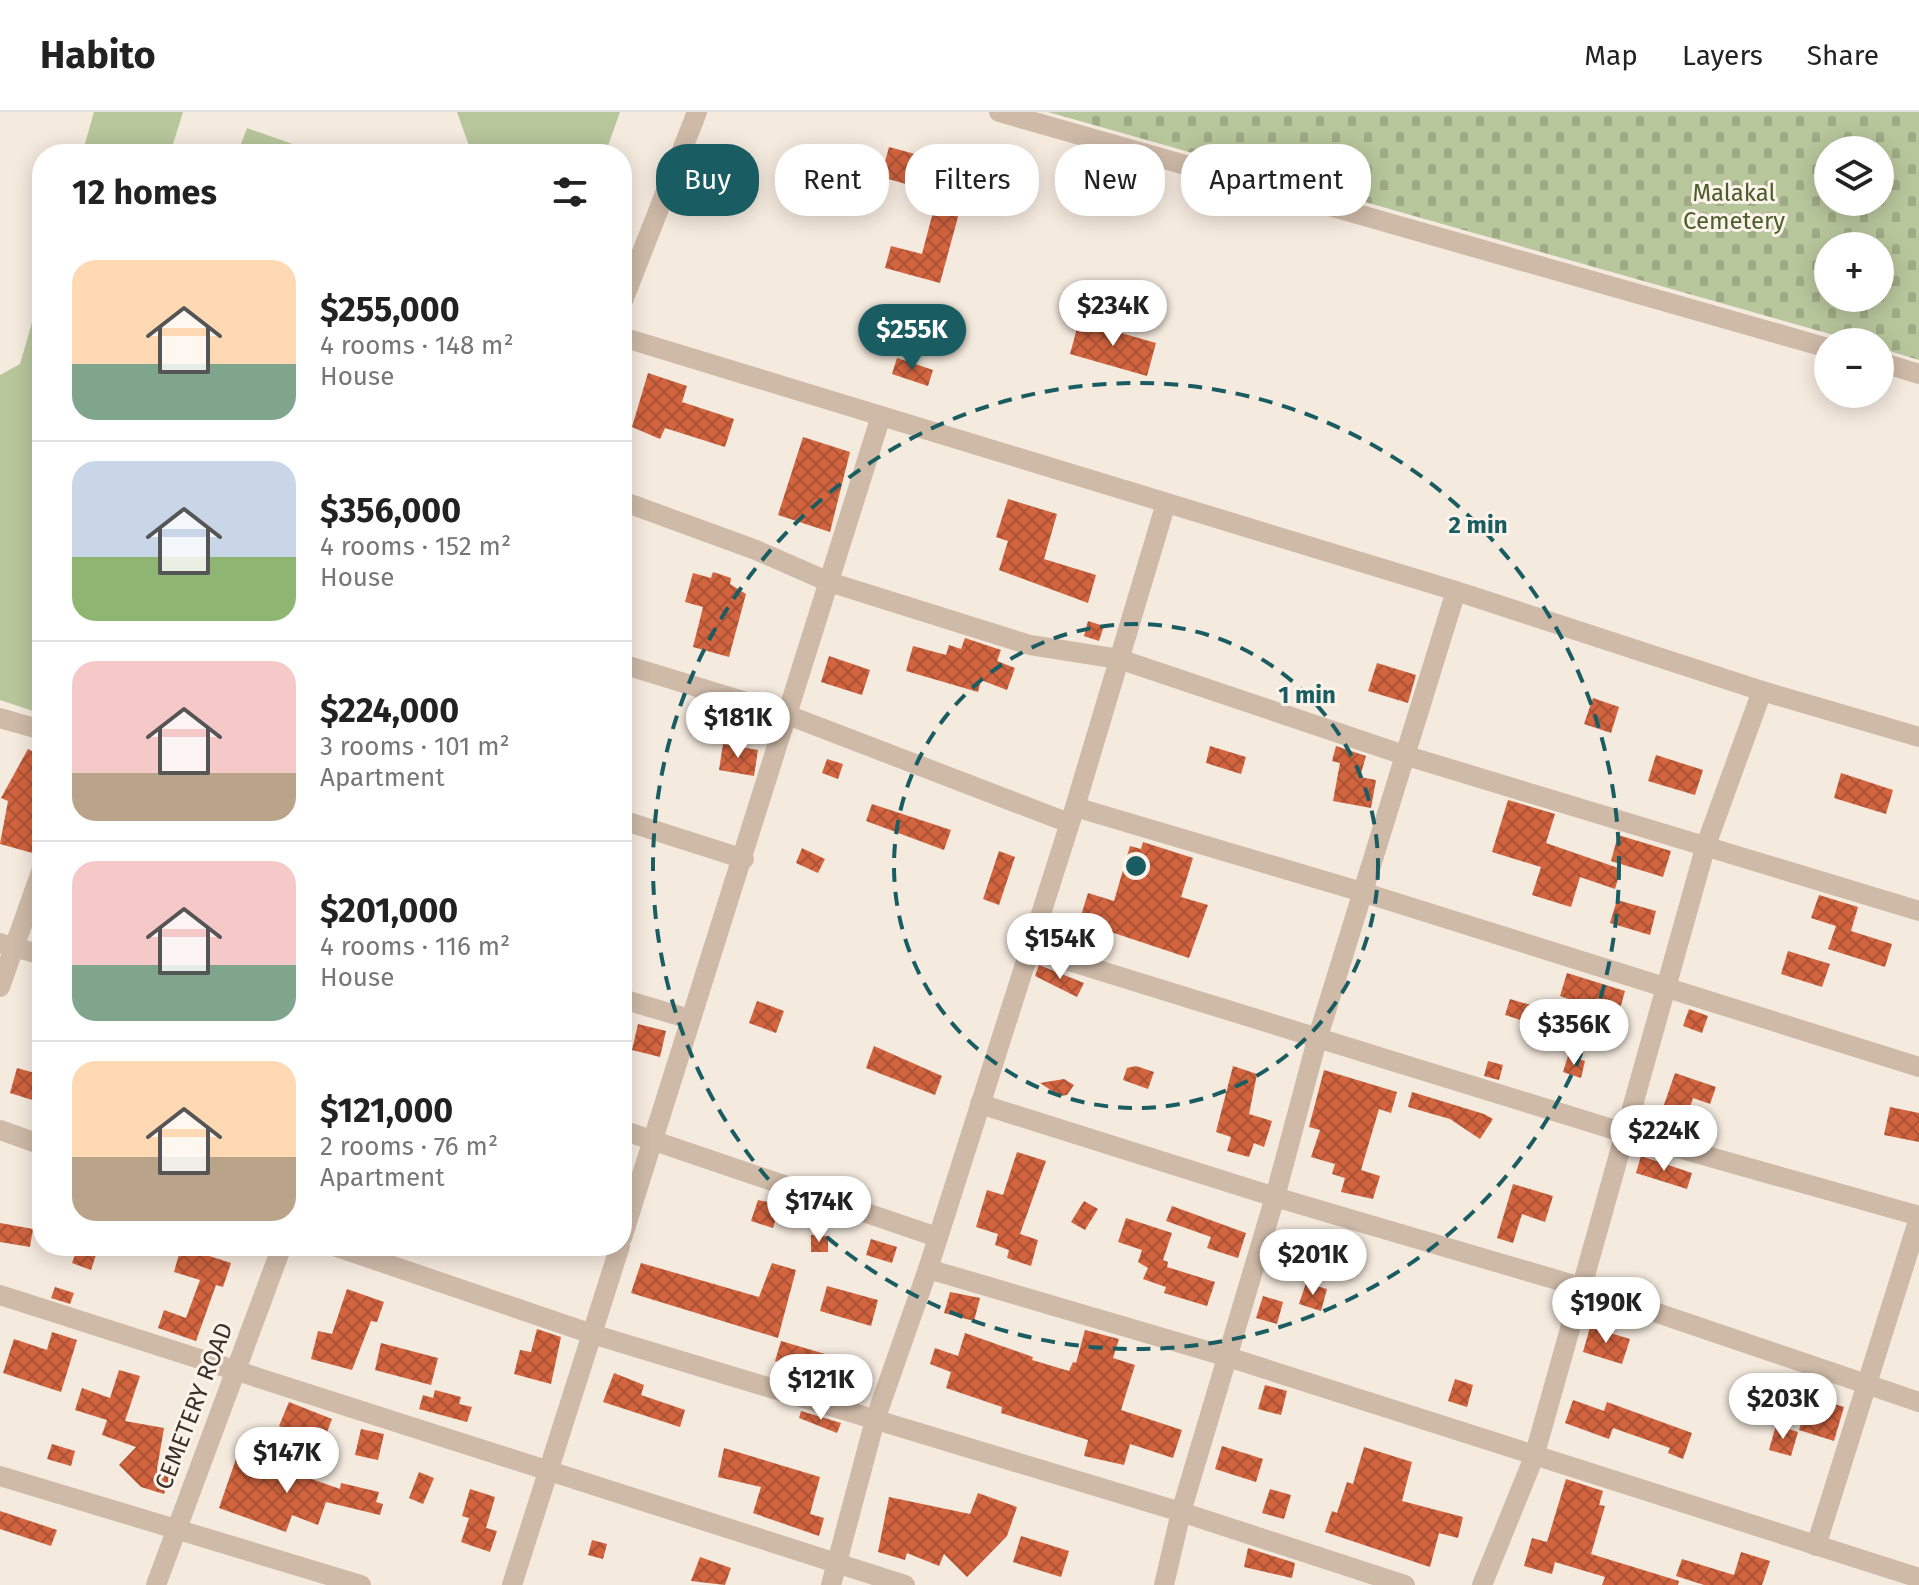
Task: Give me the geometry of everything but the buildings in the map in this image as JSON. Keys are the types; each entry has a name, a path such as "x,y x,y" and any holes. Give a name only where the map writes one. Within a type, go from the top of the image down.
{"street":[{"path":"632,278 697,112"},
{"path":"999,112 1814,344"},
{"path":"632,340 1456,591 1762,691 1919,737"},
{"path":"1894,366 1919,374"},
{"path":"632,1206 744,859 785,714 881,416"},
{"path":"831,1585 875,1420 928,1269 1030,949 1166,503"},
{"path":"632,505 756,550 829,582 1030,645 1119,659 1404,755 1919,911"},
{"path":"1164,1585 1181,1512 1275,1197 1317,1040 1456,591"},
{"path":"632,667 785,714 1072,815 1362,892 1919,1067"},
{"path":"1482,1585 1534,1457 1706,845 1762,691"},
{"path":"0,718 32,727"},
{"path":"632,823 744,859"},
{"path":"0,987 7,945 32,891"},
{"path":"7,945 32,952"},
{"path":"1030,949 1625,1133 1919,1217 1816,1546"},
{"path":"632,1002 690,1019"},
{"path":"980,1104 1275,1197 1581,1287 1919,1402"},
{"path":"0,1130 32,1141"},
{"path":"632,1133 937,1237"},
{"name":"CEMETERY ROAD","path":"156,1585 278,1256"},
{"path":"363,1256 592,1334 1181,1512 1405,1585"},
{"path":"512,1585 617,1256"},
{"path":"928,1269 1228,1357 1816,1546 1879,1576 1919,1578"},
{"path":"0,1295 236,1369 547,1473 905,1585"},
{"path":"0,1476 361,1585"}],"green space":[{"path":"94,112 183,112 173,144 85,144"},
{"path":"457,112 620,112 609,144 468,144"},
{"name":"Malakal Cemetery","path":"1048,112 1919,112 1919,360 1894,352 1894,328 1814,330 1371,204 1371,144 1181,144 1181,150"},
{"path":"247,128 293,144 241,144"},
{"path":"32,323 32,711 0,700 0,375 20,364"}]}
